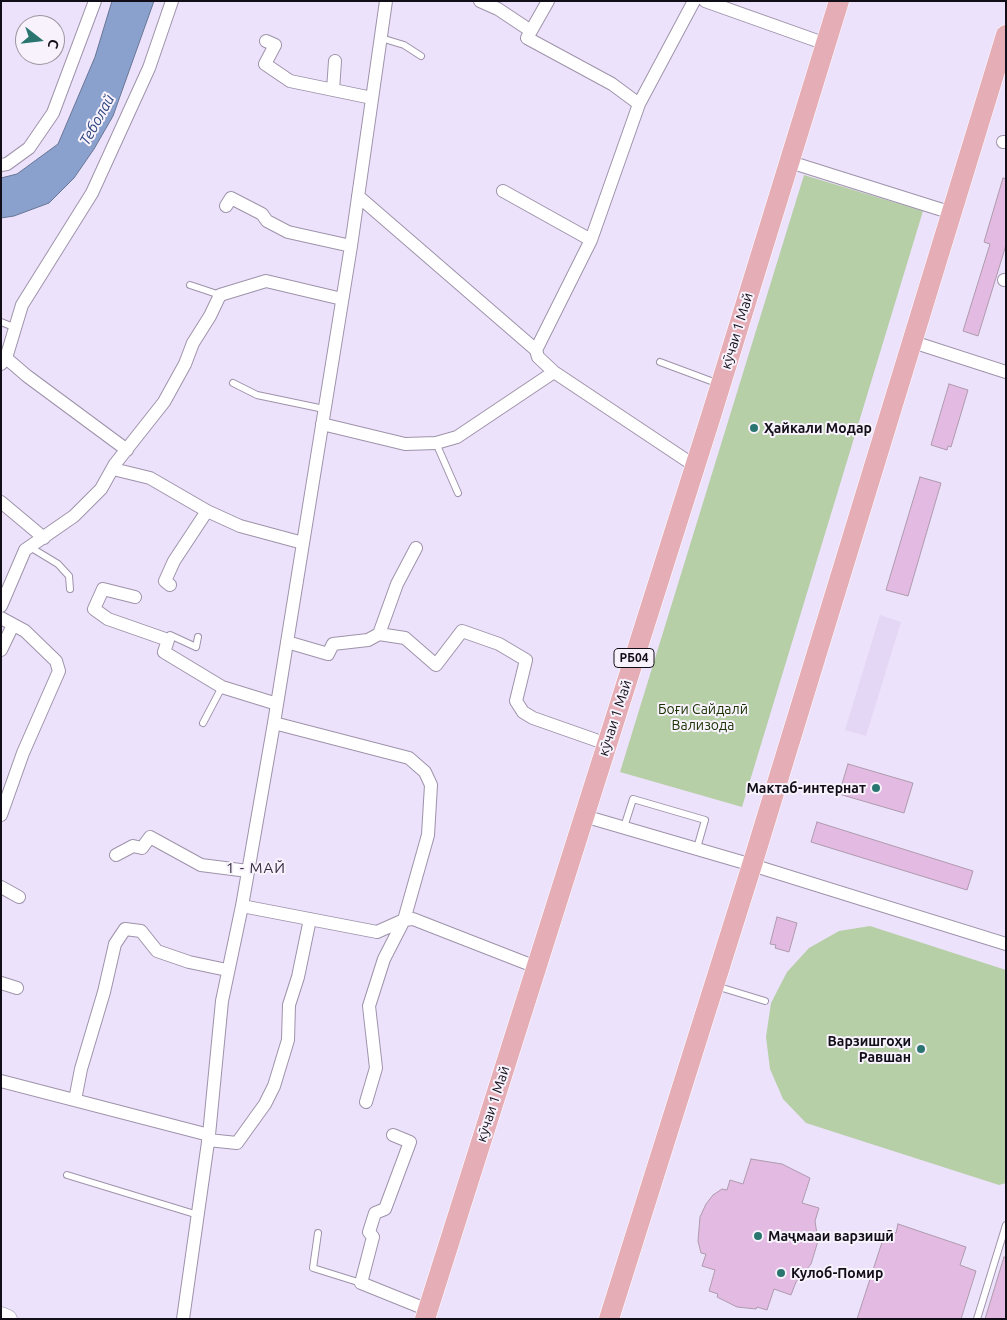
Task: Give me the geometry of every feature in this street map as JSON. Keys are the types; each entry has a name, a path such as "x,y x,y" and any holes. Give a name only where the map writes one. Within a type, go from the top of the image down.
{"main road":[{"name":"кӯчаи 1 Май","path":"426,1316 840,1"},
{"path":"609,1319 715,986 1006,35"},
{"path":"1,1316 8,1319"}],"street":[{"path":"1,165 7,164 29,148 53,113 95,1"},
{"path":"127,450 4,361 22,305 92,193 149,68 172,1"},
{"path":"183,1319 209,1138 222,1001 242,906 274,723 351,246 386,1"},
{"path":"480,1 498,9 531,31"},
{"path":"548,1 527,38 612,84 639,104"},
{"path":"536,350 591,240 639,104 694,1"},
{"path":"705,1 826,44"},
{"path":"266,40 275,45 265,64 290,81 372,98"},
{"path":"333,90 335,61"},
{"path":"790,162 952,213"},
{"path":"503,190 591,240"},
{"path":"358,196 536,350 538,358 554,372 695,466"},
{"path":"226,206 231,198 262,214 267,221 288,232 351,246"},
{"path":"1,606 10,581 25,550 74,516 101,489 113,469 164,402 185,364 193,343 210,316 220,295 266,281 342,299"},
{"path":"913,342 1006,372"},
{"path":"322,424 405,444 436,443 457,436 554,372"},
{"path":"113,469 150,478 207,512 240,526 303,544"},
{"path":"1,502 44,538"},
{"path":"170,584 165,581 174,561 207,512"},
{"path":"380,634 398,584 416,548"},
{"path":"135,597 103,589 94,609 108,619 168,640 164,652 222,687 277,704"},
{"path":"1,618 25,632 56,661 59,671 23,753 1,815"},
{"path":"1,650 13,625"},
{"path":"287,642 328,654 333,644 368,640 380,634 405,638 436,665 462,631 499,644 526,660 516,701 523,712 533,718 607,744"},
{"path":"274,723 409,758 425,772 432,785 428,835 404,920 384,958 369,1006 376,1068 366,1102"},
{"path":"584,816 697,848 1006,944"},
{"path":"116,854 133,846 142,848 150,836 201,865 248,871"},
{"path":"1,887 19,896"},
{"path":"242,906 377,932 404,920 413,919 536,967"},
{"path":"1,1081 209,1138 237,1143 265,1104 274,1086 288,1040 289,1005 298,977 310,919"},
{"path":"75,1100 81,1069 104,992 115,944 125,929 141,931 157,951 189,962 227,970"},
{"path":"1,983 17,988"},
{"path":"393,1135 410,1142 385,1209 375,1213 369,1232 373,1237 361,1283 426,1316"}],"lane":[{"path":"381,38 404,45 421,56"},
{"path":"190,285 220,295"},
{"path":"1,322 16,328"},
{"path":"660,362 720,384"},
{"path":"233,383 257,395 324,409"},
{"path":"436,443 458,493"},
{"path":"30,547 58,564 69,576 70,589"},
{"path":"168,640 170,635 196,647 198,637"},
{"path":"203,723 222,687"},
{"path":"624,827 633,799 642,801 705,820 697,848"},
{"path":"715,986 765,1001"},
{"path":"67,1174 198,1215"},
{"path":"977,1319 1006,1225"},
{"path":"318,1233 313,1268 361,1283"}],"shaded area":[{"path":"880,615 901,622 866,736 845,730"}],"green space":[{"name":"Боғи Сайдалӣ Вализода","path":"804,175 923,211 742,807 620,772"},
{"path":"870,926 1006,970 1006,1183 999,1185 806,1123 783,1099 770,1069 766,1037 771,1003 787,972 809,948 839,931"}],"water":[{"name":"Теболай","path":"112,1 154,1 113,116 74,178 49,203 14,216 1,218 1,178 17,174 58,144 95,57"}],"building":[{"path":"1003,178 1006,179 1006,245 978,336 963,331 990,244 984,242"},
{"path":"949,384 968,390 951,447 948,446 947,450 931,445"},
{"path":"920,477 941,483 908,596 886,590"},
{"name":"Мактаб-интернат","path":"848,764 913,783 904,813 839,794"},
{"path":"817,822 973,871 967,890 811,842"},
{"path":"777,917 797,923 789,952 775,948 776,945 770,944"},
{"name":"Маҷмааи варзишӣ","path":"751,1159 782,1164 810,1178 802,1203 819,1208 815,1221 818,1241 811,1264 796,1282 791,1295 774,1289 767,1310 757,1307 756,1309 737,1307 717,1297 718,1294 709,1291 715,1270 702,1266 706,1254 701,1253 698,1241 700,1217 706,1204 713,1195 722,1189 727,1190 730,1180 743,1184"},
{"path":"898,1224 966,1247 960,1265 976,1271 961,1319 857,1319 886,1230 896,1233"},
{"path":"1004,1257 1006,1258 1006,1319 985,1319"}],"place":[{"name":"Ҳайкали Модар","path":"754,428"},
{"name":"Мактаб-интернат","path":"876,788"},
{"name":"Варзишгоҳи Равшан","path":"921,1049"},
{"name":"Маҷмааи варзишӣ","path":"758,1236"},
{"name":"Кулоб-Помир","path":"781,1273"}],"district":[{"name":"1 - МАЙ","path":"256,868"}]}
